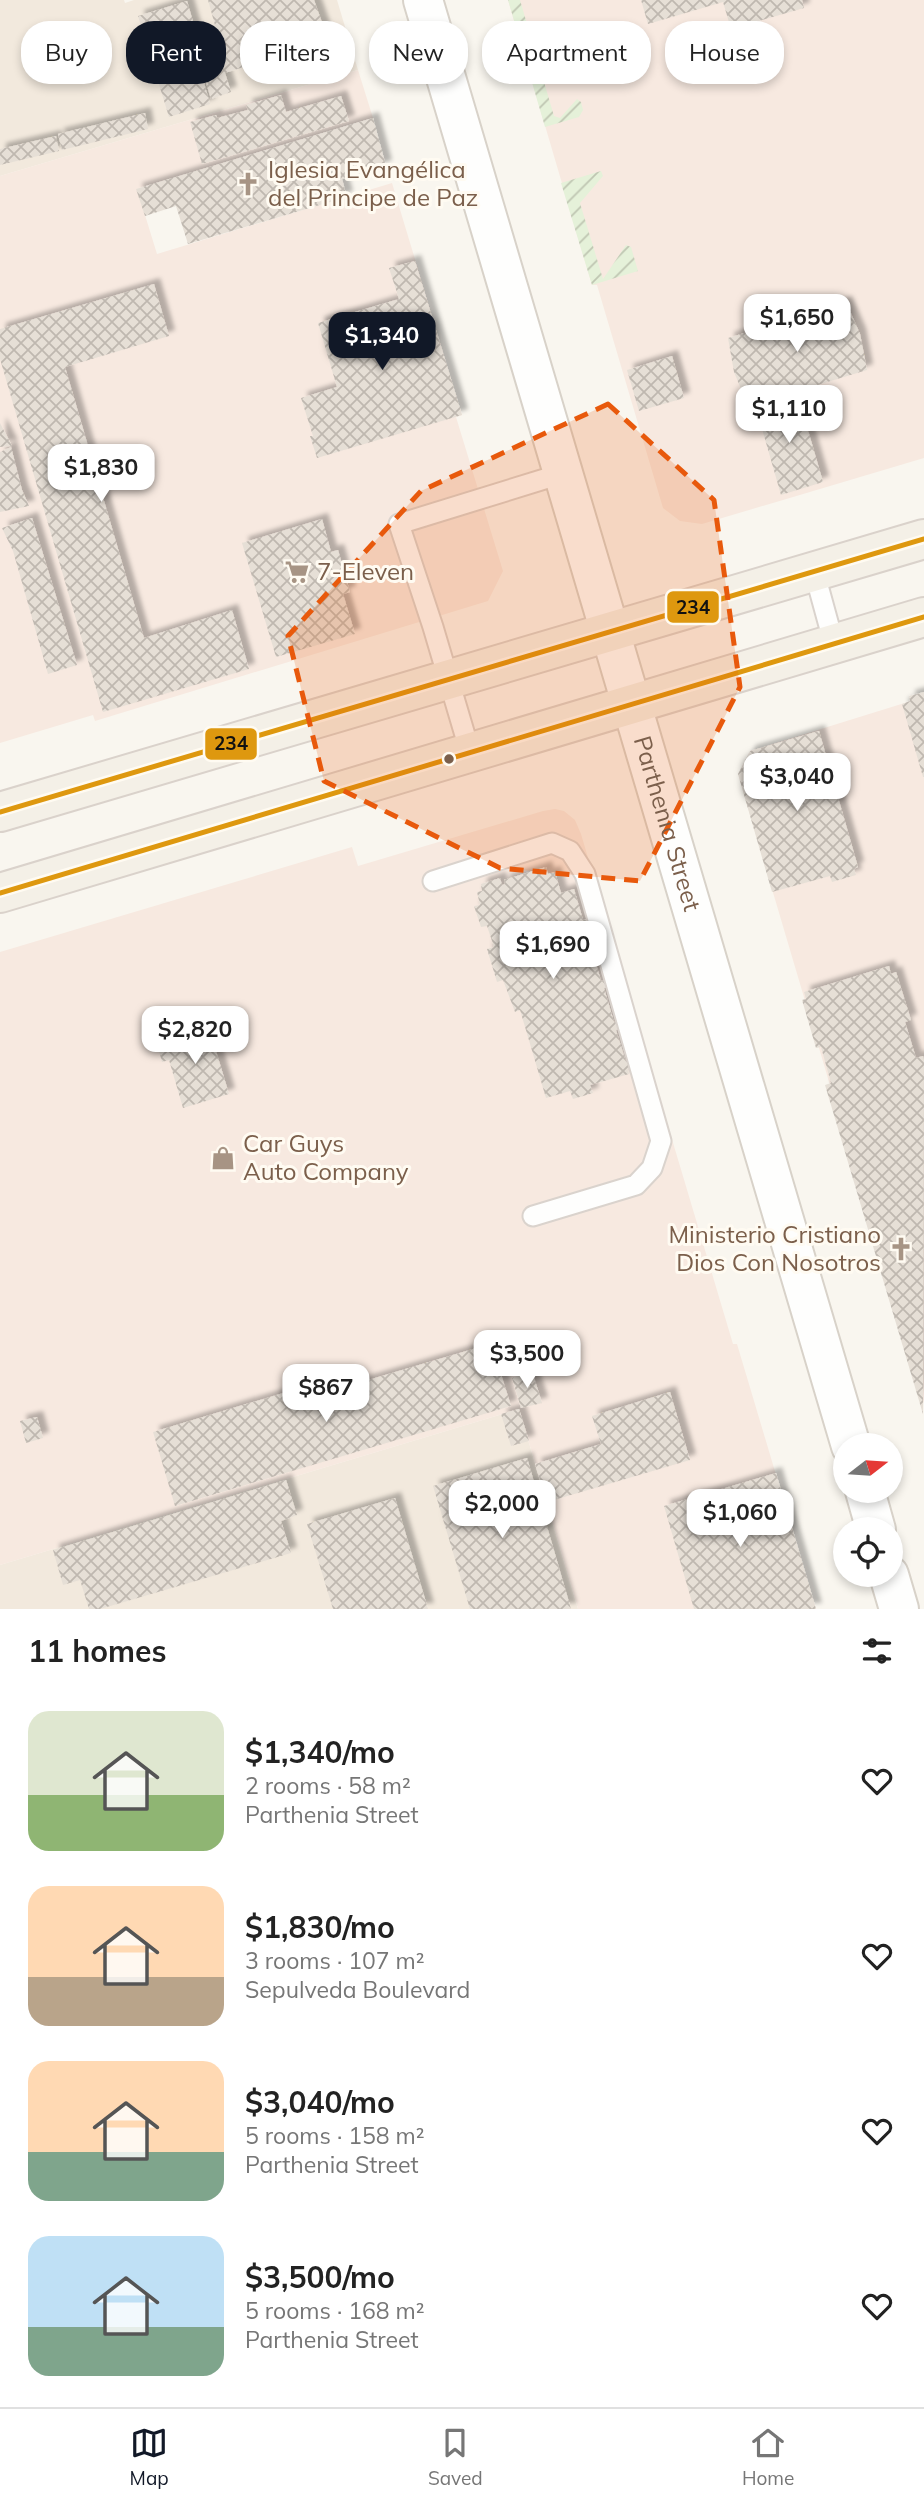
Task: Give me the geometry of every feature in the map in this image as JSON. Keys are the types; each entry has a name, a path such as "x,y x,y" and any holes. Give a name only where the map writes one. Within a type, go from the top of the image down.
{"main road":[{"name":"Parthenia Street","path":"423,0 847,1433"},
{"path":"0,813 924,539"},
{"path":"0,893 924,617"},
{"path":"893,1587 899,1609"}],"lane":[{"path":"470,752 399,524 564,473"},
{"path":"814,571 834,644"},
{"path":"433,881 552,843 570,851 585,874 661,1141 653,1168 636,1185 533,1216"}],"highlighted area":[{"path":"608,404 714,500 740,687 640,881 500,868 324,781 288,636 421,491"}],"shaded area":[{"path":"0,0 124,0 125,3 134,0 337,0 343,21 240,21 240,84 311,84 0,176"},
{"path":"508,0 924,0 924,458 702,524 680,521 663,508 597,285 592,285 533,84 651,84 651,21 514,21"},
{"path":"358,70 373,118 137,189 157,254 392,183 462,415 456,417 503,571 488,601 95,721 93,715 0,743 0,176 311,84 355,84 355,71"},
{"path":"924,697 924,1403 738,774 750,751"},
{"path":"555,809 564,811 575,820 581,834 733,1344 737,1344 816,1609 578,1609 519,1409 0,1565 0,952 352,847 358,866"},
{"path":"519,1409 578,1609 0,1609 0,1565"}],"green space":[{"path":"508,0 520,0 526,21 514,21"},
{"path":"532,84 545,84 554,116 560,118 577,99 581,102 583,110 579,117 545,127"},
{"path":"601,171 603,176 580,203 603,279 626,245 631,247 638,271 592,285 561,183"}],"building":[{"path":"208,0 314,0 322,21 240,21 240,68 226,73 226,21 214,21"},
{"path":"641,0 802,0 804,8 759,21 729,21 723,2 651,23 647,21"},
{"path":"187,1 193,21 140,21 138,16"},
{"path":"226,76 231,92 211,99 206,84 226,84"},
{"path":"159,84 204,84 210,104 169,117"},
{"path":"281,95 286,112 341,96 349,121 202,164 190,122 248,110 246,105"},
{"path":"145,113 148,129 62,150 58,134"},
{"name":"Iglesia Evangélica del Principe de Paz","path":"373,118 386,166 342,179 347,197 188,244 176,206 145,216 136,189"},
{"path":"56,136 59,151 0,165 0,149"},
{"path":"415,261 462,415 317,458 301,398 337,387 318,323 399,299 389,268"},
{"path":"154,284 169,336 65,367 144,638 232,610 249,669 103,712 0,359 0,329"},
{"path":"846,302 860,334 867,370 748,406 734,372 728,338"},
{"path":"672,356 684,398 639,411 627,370"},
{"path":"798,396 823,482 781,495 756,408"},
{"path":"0,423 12,446 0,447"},
{"path":"11,447 29,506 0,512 0,452"},
{"path":"32,518 77,665 48,674 13,551 2,528"},
{"name":"7-Eleven","path":"322,519 331,552 338,550 350,592 343,594 355,634 276,657 242,543"},
{"path":"924,692 923,777 902,704 910,701 909,696"},
{"path":"819,731 858,867 854,869 856,875 832,882 830,876 772,892 738,774 750,751"},
{"path":"546,867 548,874 555,872 561,893 574,889 583,920 589,919 596,942 590,943 601,981 607,979 609,987 604,988 614,1022 620,1020 622,1028 616,1030 626,1062 632,1061 634,1067 628,1069 629,1074 590,1085 593,1093 573,1099 570,1091 546,1098 520,1010 515,1012 503,980 497,982 487,949 494,947 487,926 481,927 474,906 480,905 477,892 482,891 481,884 500,878 502,885 505,884 504,880"},
{"path":"889,966 891,974 896,972 911,1020 905,1022 916,1058 923,1056 924,1060 923,1414 825,1085 831,1083 821,1047 816,1048 802,1000 806,999 804,992"},
{"path":"203,1026 209,1028 229,1094 183,1108 169,1060 162,1062 158,1047 165,1046 163,1038"},
{"path":"490,1344 511,1406 175,1506 153,1432 300,1388 304,1399"},
{"path":"532,1371 542,1403 521,1408 512,1378"},
{"path":"670,1392 690,1460 547,1502 535,1464 601,1444 592,1416"},
{"path":"519,1409 529,1441 511,1446 501,1414"},
{"path":"37,1417 43,1438 26,1443 20,1421"},
{"path":"527,1458 571,1609 470,1609 433,1486"},
{"path":"776,1473 816,1609 694,1609 664,1506"},
{"path":"286,1480 297,1515 281,1521 291,1553 100,1609 89,1609 80,1580 63,1585 53,1550"},
{"path":"395,1498 428,1609 333,1609 307,1524"}],"transit line":[{"name":"234","path":"0,812 924,539"},
{"name":"234","path":"0,893 924,617"}],"place":[{"name":"Iglesia Evangélica del Principe de Paz","path":"248,184"},
{"name":"7-Eleven","path":"297,572"},
{"name":"Car Guys Auto Company","path":"223,1158"},
{"name":"Ministerio Cristiano Dios Con Nosotros","path":"901,1249"}]}
